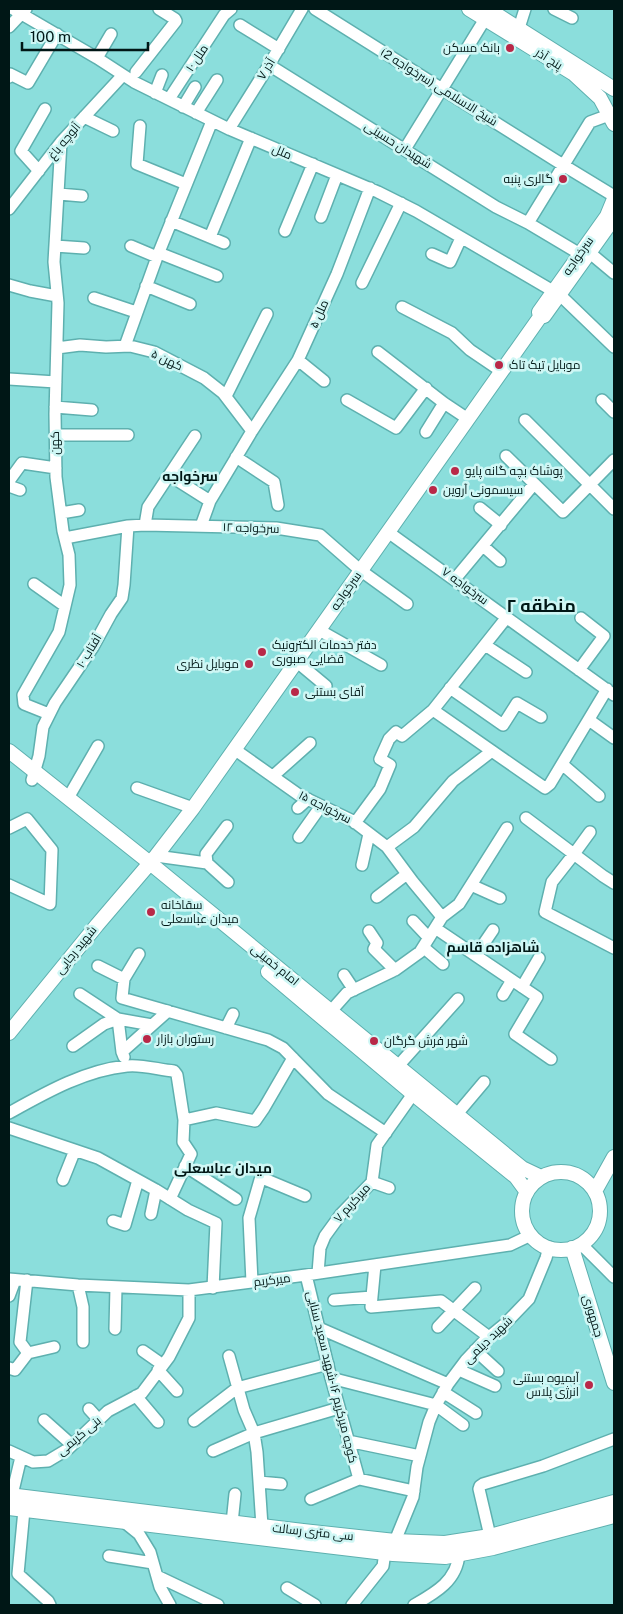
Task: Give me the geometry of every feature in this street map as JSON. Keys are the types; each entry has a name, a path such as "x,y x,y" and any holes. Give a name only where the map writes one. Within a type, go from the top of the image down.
{"main road":[{"name":"پنج آذر","path":"468,9 487,14 505,14 519,28 614,89"},
{"name":"پنج آذر","path":"487,14 574,74 600,98 612,120"},
{"name":"سرخواجه","path":"150,863 193,808 585,253 607,216 614,198"},
{"name":"سرخواجه","path":"585,253 614,218"},
{"name":"امام خمینی","path":"9,751 34,776 150,863 413,1094 516,1177 527,1192"},
{"name":"امام خمینی","path":"9,762 68,798 522,1168 541,1178"},
{"name":"شهید رجایی","path":"11,1027 150,863"},
{"path":"594,1191 612,1164"},
{"path":"560,1172 571,1173 588,1183 599,1200 599,1220 595,1230 589,1238 577,1246 562,1250 542,1245 531,1235 524,1222 522,1212 527,1192 541,1178 560,1172"},
{"name":"جمهوری","path":"577,1246 614,1383"},
{"name":"سی متری رسالت","path":"10,1499 24,1510 123,1521 302,1537 446,1543 490,1536 614,1502"},
{"name":"سی متری رسالت","path":"10,1499 262,1526 302,1537 385,1552 445,1557 526,1540 614,1516"}],"street":[{"path":"136,72 175,24 175,19 159,9"},
{"name":"آذر ۷","path":"229,129 302,9"},
{"name":"شیخ الاسلامی (سرخواجه 2)","path":"315,9 614,198"},
{"path":"519,28 525,9"},
{"path":"554,9 572,18"},
{"path":"9,28 21,10"},
{"name":"ملل","path":"21,10 134,82 155,93 229,129 370,188 400,203 557,293 614,346"},
{"name":"۱۰ ملل","path":"168,99 228,12"},
{"path":"405,149 487,14"},
{"path":"240,25 279,49"},
{"path":"9,77 10,74 28,83 57,34"},
{"path":"98,58 111,34"},
{"name":"شهیدان حسینی","path":"269,65 488,202 585,253 614,274"},
{"name":"آلوچه باغ","path":"11,202 40,171 61,142 123,74"},
{"path":"155,93 162,75"},
{"path":"196,113 217,80"},
{"path":"183,106 195,87"},
{"path":"40,171 21,151 45,109"},
{"path":"84,117 113,131"},
{"path":"528,223 590,122 612,120"},
{"path":"125,346 171,221 212,121"},
{"path":"140,126 137,164 186,184"},
{"path":"210,238 251,138"},
{"name":"کهن","path":"49,714 24,704 23,695 59,632 70,585 69,555 61,513 56,468 55,434 57,296 54,262 61,142"},
{"path":"285,231 313,164"},
{"path":"321,217 337,174"},
{"name":"ملل ۵","path":"201,526 210,501 298,360 337,274 370,188"},
{"path":"59,194 82,196"},
{"path":"362,283 400,203"},
{"path":"171,221 224,244"},
{"path":"432,254 450,262 461,238"},
{"path":"55,246 84,248"},
{"path":"131,246 217,276"},
{"path":"9,285 30,292 57,296"},
{"path":"146,286 190,304"},
{"path":"94,298 136,312"},
{"path":"402,307 452,334 470,350 501,371"},
{"path":"226,396 267,314"},
{"name":"۵ کهن","path":"57,348 80,345 130,346 154,352 204,378 226,396 252,431"},
{"path":"378,352 468,419"},
{"path":"298,360 324,381"},
{"path":"9,379 56,382"},
{"path":"347,400 396,428 426,388"},
{"path":"602,400 614,412"},
{"path":"426,432 444,403"},
{"path":"55,407 92,410"},
{"path":"525,420 614,509"},
{"path":"55,434 128,434"},
{"path":"145,525 148,507 195,436"},
{"path":"506,456 563,512 614,460"},
{"path":"236,457 274,482 278,505"},
{"path":"9,481 22,463 56,468"},
{"path":"169,475 210,501"},
{"path":"456,579 534,484"},
{"path":"480,508 501,525"},
{"path":"61,513 78,510"},
{"name":"۱۲ سرخواجه","path":"65,538 128,526 145,525 276,528 320,535 360,570 406,604"},
{"name":"۱۰ آفتاب","path":"34,776 43,727 49,714 93,647 122,598 128,526"},
{"name":"سرخواجه ۷","path":"388,532 612,691"},
{"path":"483,546 500,561"},
{"path":"34,584 66,606"},
{"path":"355,823 380,789 390,765 380,758 388,739 396,732 402,736 433,710 507,618"},
{"path":"580,670 604,636 581,618"},
{"path":"319,630 381,665"},
{"path":"485,646 526,672"},
{"path":"296,661 326,686"},
{"path":"450,688 503,725 517,703 541,717"},
{"path":"433,710 545,788 550,784 589,720 612,691"},
{"path":"589,720 614,738"},
{"path":"273,776 310,743"},
{"path":"68,798 98,746"},
{"name":"سرخواجه ۱۵","path":"234,749 308,799 355,823 387,847 442,917"},
{"path":"387,847 414,826 454,781 492,751"},
{"path":"562,764 599,796"},
{"path":"136,788 193,808"},
{"path":"298,808 308,799"},
{"path":"299,836 321,806"},
{"path":"526,818 614,883"},
{"path":"9,828 27,819 52,850 50,904 9,885"},
{"path":"227,826 206,854 207,863 228,882"},
{"path":"331,1012 347,993 395,970 420,952 442,917 459,904 507,828"},
{"path":"590,832 552,882 545,912 614,948"},
{"path":"362,864 370,834"},
{"path":"150,863 207,863"},
{"path":"377,897 407,874"},
{"path":"471,885 500,898"},
{"path":"413,921 426,943 443,964"},
{"path":"435,928 537,997 515,1034 551,1059"},
{"path":"476,955 493,930"},
{"path":"370,931 377,942 374,949 395,970"},
{"path":"139,954 124,979 122,998 268,1040 283,1048 328,1094 386,1133"},
{"path":"522,987 539,958"},
{"path":"98,966 124,979"},
{"path":"344,975 354,990"},
{"path":"503,995 512,980"},
{"path":"80,994 118,1019 152,1025"},
{"path":"398,1066 458,999"},
{"path":"122,1052 168,1011"},
{"path":"226,1028 233,1014"},
{"path":"73,1046 104,1024 118,1019"},
{"path":"118,1019 122,1052 128,1065"},
{"path":"184,1120 216,1112 255,1121 293,1058"},
{"path":"9,1113 54,1088 97,1072 128,1065 176,1073 184,1120 183,1142 191,1154 170,1199"},
{"path":"457,1114 484,1082"},
{"name":"۷ میرکریم","path":"312,1274 325,1236 341,1214 372,1182 377,1145 413,1094"},
{"path":"9,1128 98,1158 188,1210 216,1223 213,1288"},
{"path":"63,1180 75,1150"},
{"path":"185,1166 236,1199"},
{"path":"252,1282 249,1218 260,1180 262,1178 305,1196"},
{"path":"113,1221 124,1224 138,1180"},
{"path":"372,1182 389,1188"},
{"path":"151,1214 156,1190"},
{"name":"میرکریم","path":"12,1280 189,1290 213,1288 510,1245 531,1235"},
{"path":"577,1246 614,1277"},
{"name":"شهید دیلمی","path":"395,1541 413,1497 420,1456 429,1422 436,1405 458,1370 475,1350 505,1324 529,1299 549,1247"},
{"path":"372,1302 375,1264"},
{"name":"کوچه میرکریم ۱۶-شهید سعید سنایی","path":"312,1274 319,1328 358,1479"},
{"path":"9,1296 12,1280"},
{"path":"28,1280 20,1342 28,1353"},
{"path":"78,1285 83,1307 83,1342"},
{"path":"115,1329 116,1287"},
{"path":"438,1327 475,1288"},
{"name":"بنی کریمی","path":"9,1451 33,1462 48,1461 72,1445 108,1411 142,1393 169,1357 189,1318 189,1290"},
{"path":"334,1300 372,1302 441,1301 489,1337"},
{"path":"319,1328 446,1388 476,1414"},
{"path":"9,1368 15,1370 28,1353 54,1347"},
{"path":"475,1350 498,1371"},
{"path":"143,1351 161,1368 177,1391"},
{"path":"229,1356 244,1410 254,1433 262,1526"},
{"path":"194,1421 237,1388 328,1364"},
{"path":"458,1370 495,1386"},
{"path":"331,1378 436,1405 463,1425"},
{"path":"136,1396 158,1422"},
{"path":"213,1451 254,1433 339,1408"},
{"path":"89,1409 99,1420"},
{"path":"44,1420 72,1445"},
{"path":"490,1536 479,1489 482,1484 543,1466 614,1439"},
{"path":"348,1441 420,1456"},
{"path":"10,1499 21,1457"},
{"path":"311,1499 358,1479 414,1490"},
{"path":"259,1482 281,1484"},
{"path":"232,1523 235,1494"},
{"path":"24,1510 13,1574 50,1605"},
{"path":"123,1521 138,1534 150,1552 160,1588 170,1605"},
{"path":"352,1605 382,1566 385,1552"},
{"path":"414,1605 428,1597 451,1579 458,1565 459,1554"},
{"path":"109,1556 153,1563"},
{"path":"157,1576 218,1605"},
{"path":"287,1588 315,1605"}],"place":[{"name":"بانک مسکن","path":"510,48"},
{"name":"گالری پنبه","path":"563,179"},
{"name":"موبایل تیک تاک","path":"499,365"},
{"name":"پوشاک بچه گانه پایو","path":"455,471"},
{"name":"سیسمونی آروین","path":"433,490"},
{"name":"دفتر خدمات الکترونیک قضایی صبوری","path":"262,652"},
{"name":"موبایل نظری","path":"249,664"},
{"name":"آقای بستنی","path":"295,692"},
{"name":"سقاخانه میدان عباسعلی","path":"151,912"},
{"name":"رستوران بازار","path":"147,1039"},
{"name":"شهر فرش گرگان","path":"374,1041"},
{"name":"آبمیوه بستنی انرژی پلاس","path":"589,1385"}],"district":[{"name":"سرخواجه","path":"190,476"},
{"name":"منطقه ۲","path":"541,606"},
{"name":"شاهزاده قاسم","path":"493,947"},
{"name":"میدان عباسعلی","path":"223,1168"}]}
